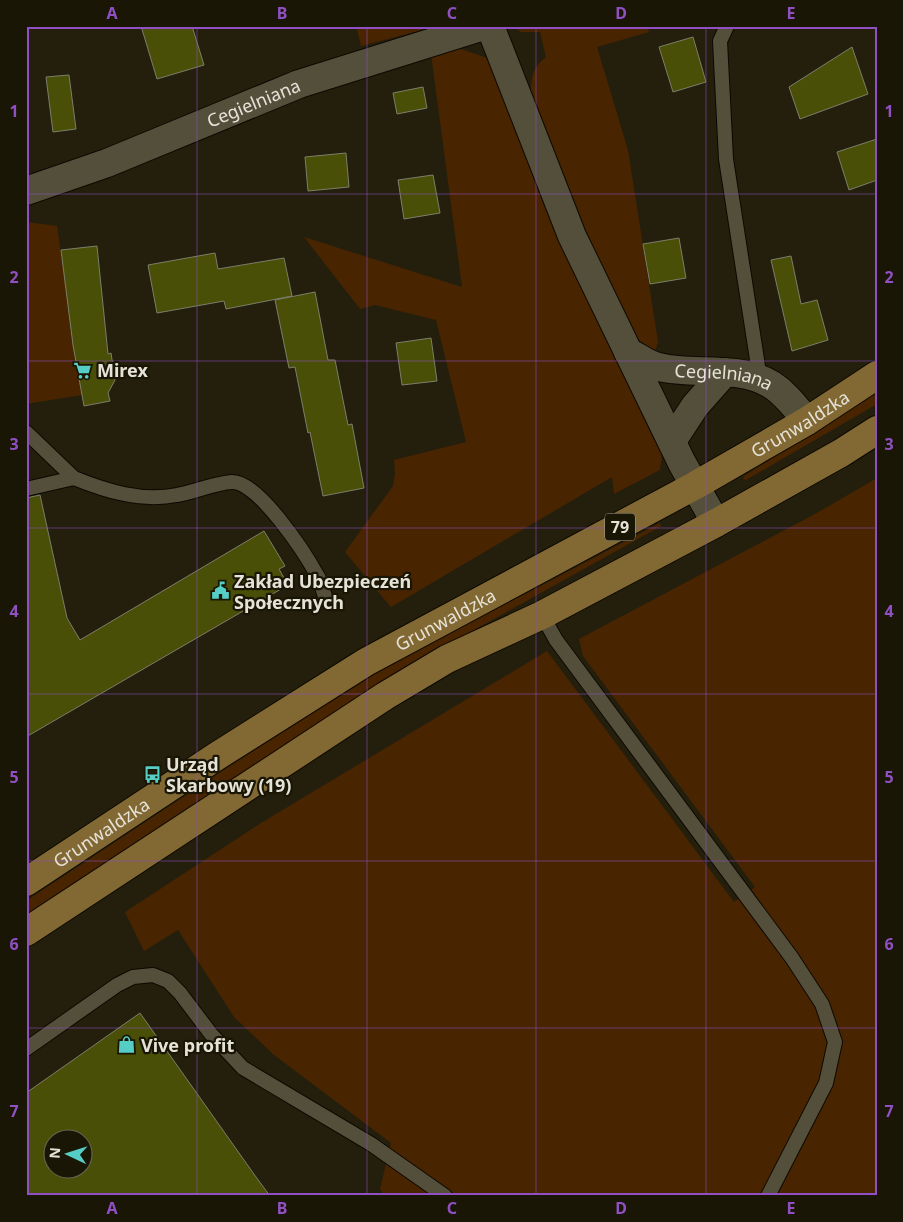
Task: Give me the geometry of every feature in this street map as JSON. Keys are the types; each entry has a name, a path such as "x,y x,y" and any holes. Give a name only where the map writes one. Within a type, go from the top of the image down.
{"main road":[{"name":"Grunwaldzka","path":"26,882 217,756 366,662 696,486 807,420 877,375"},
{"name":"Grunwaldzka","path":"26,932 385,696 447,659 542,614 716,524 817,467 877,430"}],"street":[{"name":"Cegielniana","path":"26,191 107,163 299,84 484,26"},
{"path":"490,26 572,236 672,441 716,524"},
{"name":"Cegielniana","path":"628,352 658,367 725,372 760,379 787,398 807,420"},
{"path":"672,441 695,406 725,372"}],"lane":[{"path":"727,26 720,41 726,159 760,379"},
{"path":"26,432 74,478 102,489 143,497 175,496 233,482 248,486 266,502 296,544 318,576 325,596"},
{"path":"26,489 74,478"},
{"path":"542,614 556,640 792,958 822,1004 835,1042 826,1083 768,1196"},
{"path":"26,1049 117,985 133,977 153,975 168,981 180,992 211,1034 243,1068 371,1144 446,1196"}],"shaded area":[{"path":"356,26 438,26 361,46"},
{"path":"513,26 647,26 649,32 597,47 628,150 658,342 655,351 637,340 630,332 570,199 531,93 534,73 538,65 546,57 540,32 521,32"},
{"path":"458,48 487,58 496,68 548,209 573,270 659,442 662,455 660,470 614,494 612,477 391,607 345,552 393,486 394,460 466,442 436,320 375,305 360,309 304,237 462,287 431,54"},
{"path":"26,222 57,226 82,395 26,404"},
{"path":"877,393 877,404 746,480 743,479 744,476"},
{"path":"877,478 877,1196 385,1196 380,1189 391,1143 274,1055 234,1017 178,930 144,951 125,912 261,823 547,651 734,902 755,887 583,656 579,639 815,514"},
{"path":"660,523 661,526 379,683 26,914 26,901 373,674"}],"building":[{"path":"141,26 192,26 204,65 157,79"},
{"path":"693,37 706,82 673,92 659,47"},
{"path":"852,47 868,94 800,119 789,87"},
{"path":"69,75 76,129 53,132 46,77"},
{"path":"423,87 427,108 397,114 393,93"},
{"path":"877,139 877,180 849,190 837,152"},
{"path":"346,153 349,187 308,191 305,157"},
{"path":"433,175 440,213 404,219 398,180"},
{"path":"679,238 686,278 650,284 643,244"},
{"path":"97,246 108,354 111,353 115,380 108,393 110,401 84,406 73,345 61,250"},
{"path":"215,253 218,269 284,258 292,296 226,309 224,301 157,313 148,265"},
{"path":"791,256 801,304 817,300 828,340 792,351 771,260"},
{"path":"315,292 328,360 335,360 348,425 352,424 364,488 323,496 295,367 289,368 275,300"},
{"path":"431,338 437,381 402,385 396,343"},
{"path":"40,495 67,618 80,640 264,531 285,566 279,569 288,585 26,737 26,498"},
{"path":"140,1013 270,1196 26,1196 26,1093"}],"place":[{"name":"Mirex","path":"83,370"},
{"name":"Zakład Ubezpieczeń Społecznych","path":"220,591"},
{"name":"Urząd Skarbowy (19)","path":"152,774"},
{"name":"Vive profit","path":"127,1045"}]}
